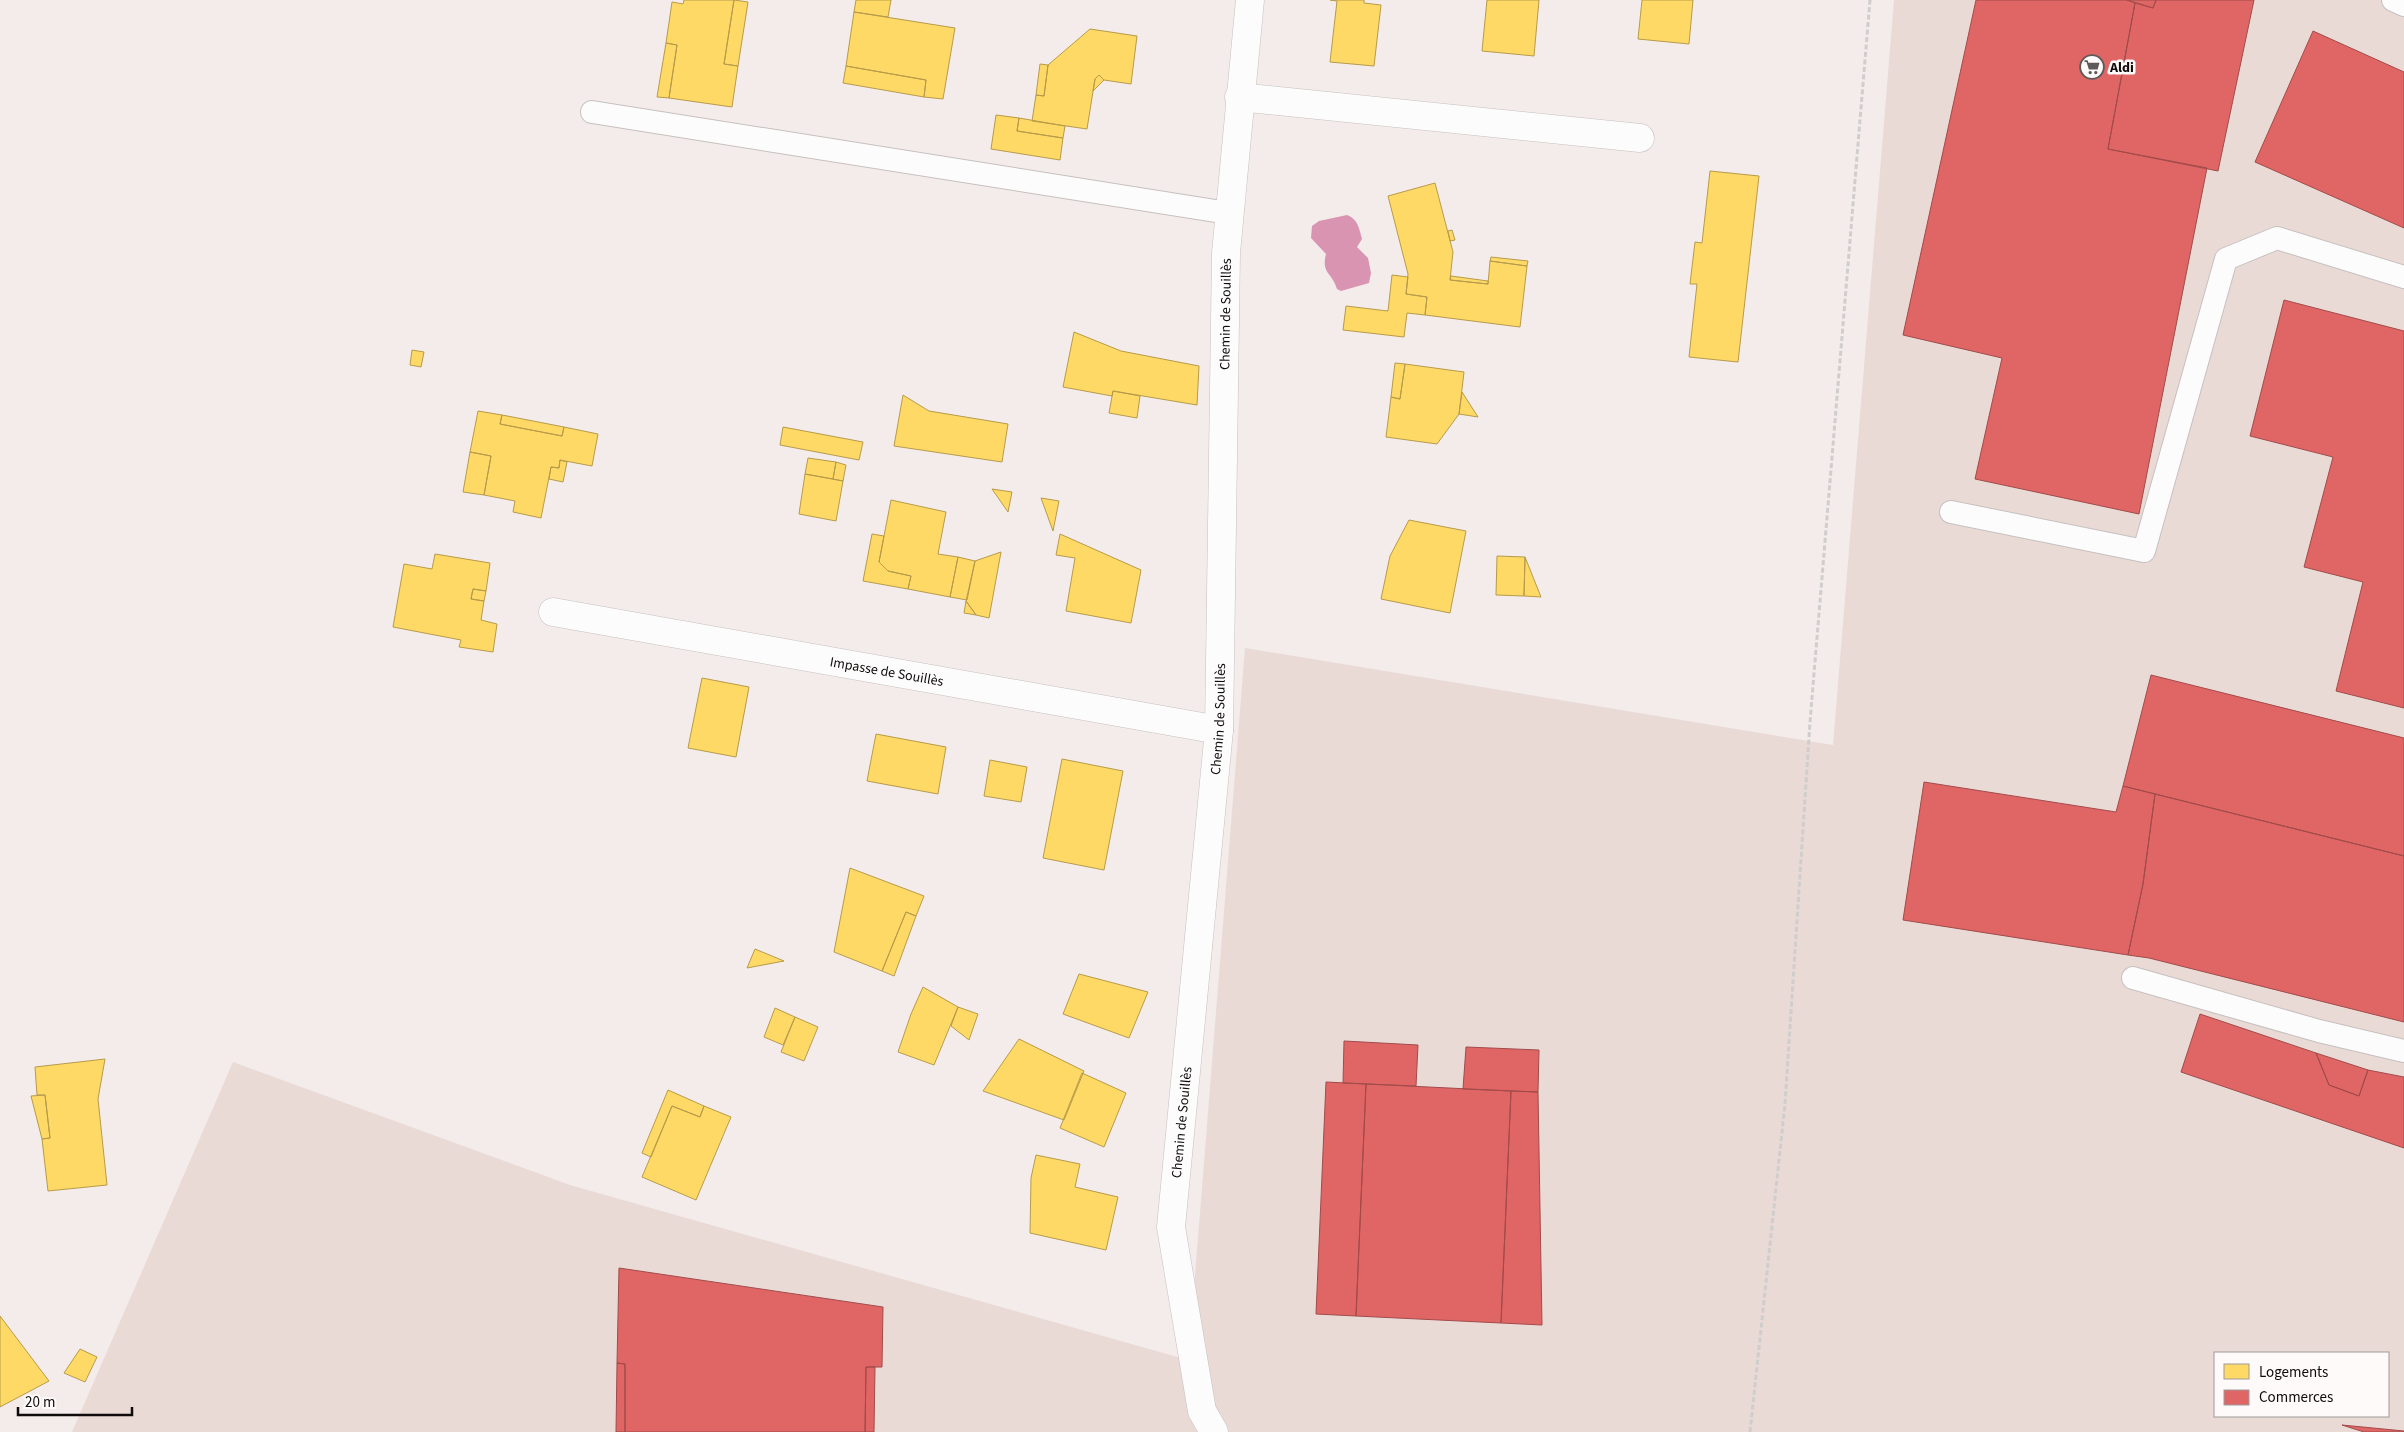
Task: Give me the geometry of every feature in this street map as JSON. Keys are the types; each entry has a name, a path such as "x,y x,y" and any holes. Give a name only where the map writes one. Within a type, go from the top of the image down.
{"street":[{"name":"Chemin de Souillès","path":"1214,1432 1202,1411 1172,1227 1219,730 1226,253 1239,97 1250,0"},
{"path":"1239,97 1640,138"},
{"name":"Impasse de Souillès","path":"553,612 1219,730"}],"lane":[{"path":"2393,0 2404,5"},
{"path":"592,112 1228,213"},
{"path":"1951,512 2144,551 2226,259 2277,238 2404,277"},
{"path":"2133,978 2319,1031 2404,1051"}],"path":[{"path":"1750,1432 1785,1104 1810,722 1870,0"}],"shaded area":[{"path":"1894,0 2404,0 2404,1432 72,1432 233,1062 570,1185 1195,1362 1190,1338 1245,648 1833,745"},
{"path":"1347,215 1358,224 1362,239 1357,247 1368,258 1371,273 1369,283 1341,291 1337,289 1326,269 1326,254 1311,238 1312,226 1319,221"}],"building: Logements":[{"path":"684,0 734,0 724,64 738,66 732,107 669,98 677,45 666,43 672,2 683,4"},
{"path":"734,0 748,2 738,66 724,64"},
{"path":"856,0 891,0 888,17 854,12"},
{"path":"1330,0 1364,0 1364,3 1381,5 1374,66 1330,62 1337,1"},
{"path":"1487,0 1539,0 1534,56 1482,51"},
{"path":"1642,0 1693,0 1689,44 1638,39"},
{"path":"854,12 955,28 943,99 924,97 926,80 846,66"},
{"path":"1090,29 1137,36 1131,84 1104,80 1099,75 1095,79 1087,129 1032,121 1036,95 1044,96 1048,65"},
{"path":"666,43 677,45 669,98 657,97"},
{"path":"1040,64 1048,65 1044,96 1036,95"},
{"path":"846,66 926,80 924,97 843,83"},
{"path":"1099,75 1104,80 1093,91 1095,79"},
{"path":"996,115 1019,118 1017,131 1063,138 1060,160 991,149"},
{"path":"1019,118 1065,126 1063,138 1017,131"},
{"path":"1710,171 1759,176 1738,362 1689,357 1697,284 1690,284 1695,242 1702,243"},
{"path":"1435,183 1453,252 1450,280 1488,284 1490,261 1527,266 1520,327 1425,315 1427,297 1406,294 1408,274 1388,196"},
{"path":"1452,230 1455,240 1450,241 1448,231"},
{"path":"1491,257 1528,261 1527,266 1490,261"},
{"path":"1392,275 1408,277 1406,294 1427,297 1425,315 1407,313 1404,337 1343,330 1346,306 1388,311"},
{"path":"1451,276 1488,281 1488,284 1450,280"},
{"path":"1074,332 1121,351 1199,366 1197,405 1113,391 1112,396 1063,387"},
{"path":"412,350 424,352 421,367 410,365"},
{"path":"1395,363 1405,364 1400,399 1391,397"},
{"path":"1405,364 1464,372 1459,414 1437,444 1386,437 1391,397 1400,399"},
{"path":"1113,391 1140,396 1137,418 1109,413"},
{"path":"1462,392 1478,417 1459,414"},
{"path":"903,395 929,411 1008,424 1002,462 894,446"},
{"path":"478,411 502,415 500,424 562,436 564,427 598,434 592,466 560,460 559,468 551,467 541,518 513,512 515,501 484,495 491,456 470,452"},
{"path":"502,415 564,427 562,436 500,424"},
{"path":"783,427 863,442 859,460 780,445"},
{"path":"470,452 491,456 484,495 463,492"},
{"path":"808,458 836,462 833,479 805,474"},
{"path":"560,460 567,462 563,482 549,479 551,467 559,468"},
{"path":"836,462 846,465 843,481 833,479"},
{"path":"805,474 843,481 836,521 799,514"},
{"path":"992,489 1012,492 1008,512"},
{"path":"1041,498 1059,501 1053,531"},
{"path":"891,500 946,512 938,554 958,557 950,597 908,589 911,576 888,571 879,562"},
{"path":"1409,520 1466,531 1450,613 1381,599 1390,556"},
{"path":"872,534 884,536 879,562 888,571 911,576 908,589 863,581"},
{"path":"1060,534 1141,570 1131,623 1066,611 1075,558 1056,555"},
{"path":"1001,552 989,618 976,615 966,601 975,561"},
{"path":"435,554 490,563 486,591 473,589 471,599 484,601 481,620 497,624 493,652 459,647 461,640 393,627 404,564 432,569"},
{"path":"1497,556 1525,557 1524,596 1496,595"},
{"path":"958,557 975,561 967,600 950,597"},
{"path":"1525,557 1541,597 1524,596"},
{"path":"473,589 486,591 484,601 471,599"},
{"path":"966,601 976,615 964,613"},
{"path":"702,678 749,687 736,757 688,748"},
{"path":"876,734 946,747 938,794 867,781"},
{"path":"1062,759 1123,771 1104,870 1043,858"},
{"path":"990,760 1027,767 1021,802 984,796"},
{"path":"850,868 924,896 916,916 906,912 882,971 834,952"},
{"path":"906,912 916,916 894,976 882,971"},
{"path":"755,949 784,961 747,968"},
{"path":"1079,974 1148,992 1129,1038 1063,1014"},
{"path":"923,987 958,1007 934,1065 898,1052 911,1014"},
{"path":"958,1007 978,1014 969,1040 951,1026"},
{"path":"775,1008 795,1017 783,1045 764,1037"},
{"path":"795,1017 818,1027 804,1061 781,1052"},
{"path":"1019,1039 1084,1071 1064,1120 983,1091"},
{"path":"105,1059 98,1099 107,1185 48,1191 42,1139 50,1138 45,1095 37,1095 35,1067"},
{"path":"1082,1073 1126,1093 1104,1147 1060,1128"},
{"path":"668,1090 704,1106 700,1117 672,1106 651,1157 642,1153"},
{"path":"45,1095 50,1138 42,1139 31,1096"},
{"path":"672,1106 700,1117 704,1106 731,1117 696,1200 642,1177"},
{"path":"1036,1155 1080,1164 1075,1187 1118,1197 1106,1250 1030,1233 1031,1178"},
{"path":"0,1316 49,1381 0,1407"},
{"path":"80,1349 97,1357 85,1382 64,1373"}],"building: Commerces":[{"path":"1976,0 2127,0 2135,3 2108,149 2207,168 2139,514 1975,479 2002,358 1903,335"},
{"path":"2127,0 2156,0 2153,8"},
{"path":"2156,0 2254,0 2218,171 2108,149 2135,3 2153,8"},
{"path":"2313,31 2404,72 2404,228 2255,162"},
{"path":"2284,300 2404,331 2404,708 2336,691 2363,582 2304,567 2333,457 2250,436"},
{"path":"2151,675 2404,738 2404,856 2123,786"},
{"path":"1924,782 2116,812 2123,786 2155,794 2143,884 2128,955 1903,920"},
{"path":"2155,794 2404,856 2404,1022 2149,958 2128,955 2143,884"},
{"path":"2200,1014 2316,1053 2329,1085 2359,1096 2368,1070 2404,1077 2404,1148 2181,1072"},
{"path":"1344,1041 1418,1045 1416,1086 1343,1083"},
{"path":"1466,1047 1539,1050 1538,1092 1463,1089"},
{"path":"2316,1053 2368,1070 2359,1096 2329,1085"},
{"path":"1326,1082 1366,1084 1356,1316 1316,1314"},
{"path":"1366,1084 1511,1091 1501,1323 1356,1316"},
{"path":"1511,1091 1538,1092 1542,1325 1501,1323"},
{"path":"619,1268 883,1307 882,1367 866,1367 865,1432 625,1432 625,1364 617,1363"},
{"path":"617,1363 625,1364 625,1432 616,1432"},
{"path":"866,1367 875,1367 874,1432 865,1432"},
{"path":"2342,1425 2404,1431 2404,1432 2364,1432"}],"place":[{"name":"Aldi","path":"2092,67"}]}
